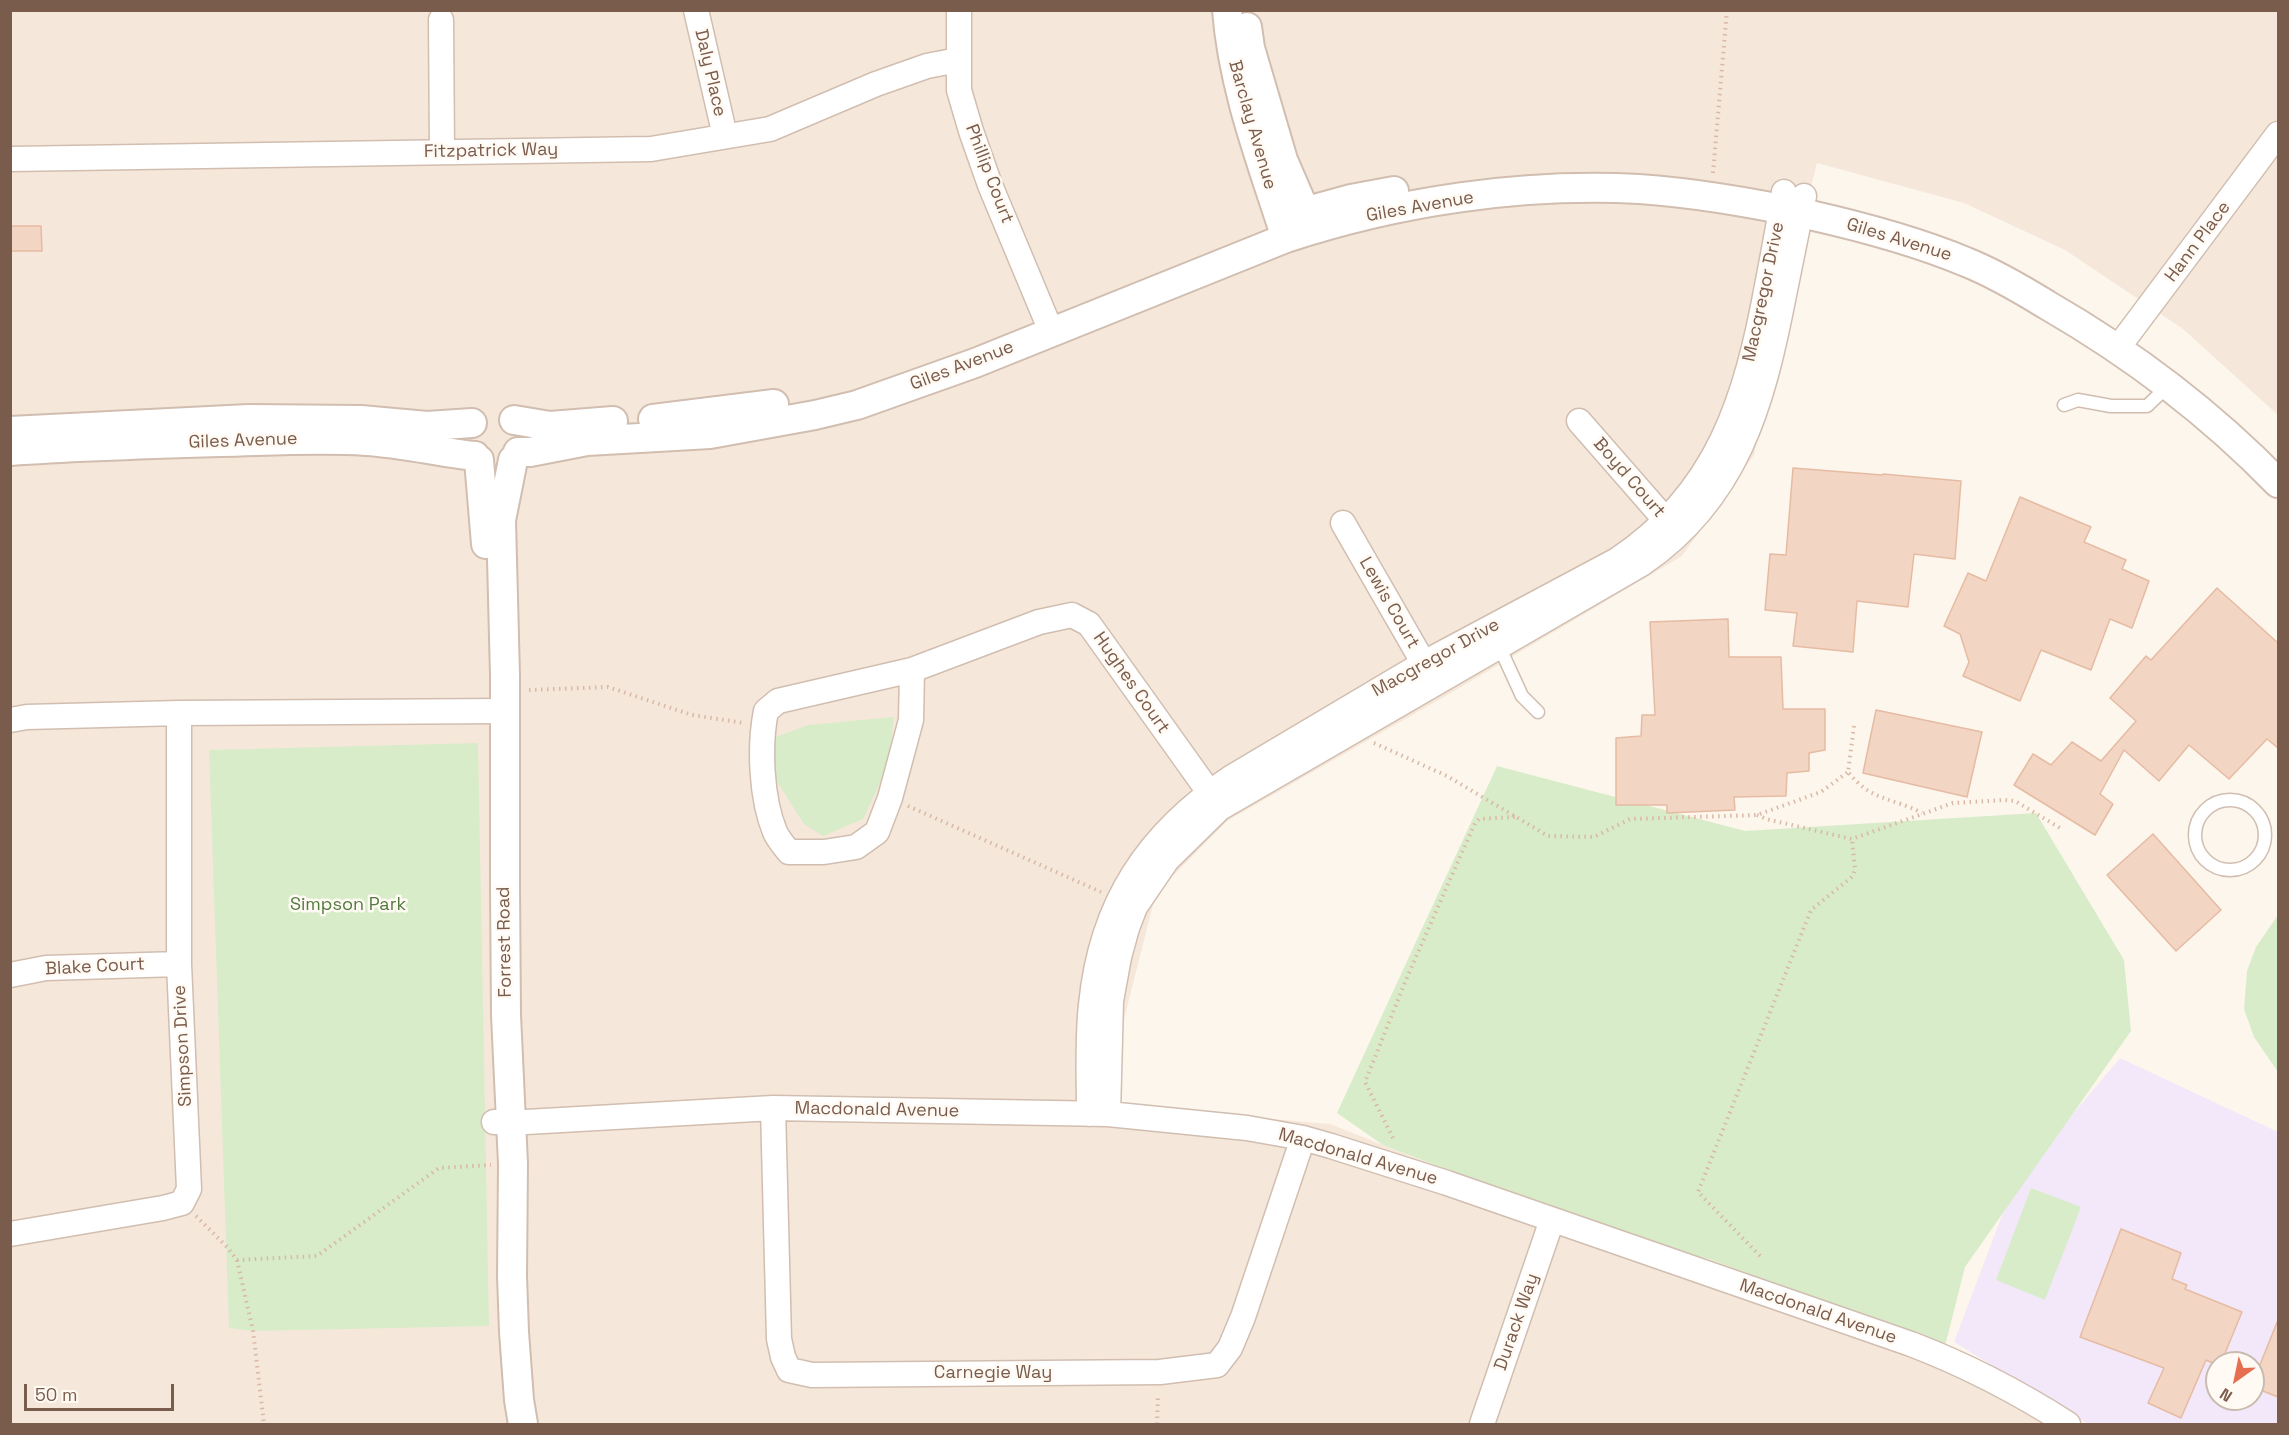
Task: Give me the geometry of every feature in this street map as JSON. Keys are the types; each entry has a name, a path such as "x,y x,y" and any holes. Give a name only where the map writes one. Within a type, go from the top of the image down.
{"street":[{"name":"Daly Place","path":"696,10 725,136"},
{"name":"Phillip Court","path":"958,10 959,90 990,185 1048,322"},
{"name":"Barclay Avenue","path":"1227,10 1231,47 1242,99 1264,176 1296,224"},
{"name":"Barclay Avenue","path":"1245,10 1250,48 1280,149 1296,224"},
{"path":"441,20 441,152"},
{"name":"Fitzpatrick Way","path":"10,159 651,149 770,129 876,84 927,66 958,60"},
{"name":"Hann Place","path":"2123,341 2278,134"},
{"name":"Giles Avenue","path":"515,456 587,441 710,434 816,415 857,405 917,384 1048,322 1123,283 1296,224 1351,199 1435,184 1510,175 1607,172 1712,180 1792,202"},
{"name":"Giles Avenue","path":"1296,224 1454,199 1537,189 1638,189 1792,202 1903,220 1949,237 2057,291 2123,341 2169,385 2213,421 2278,483"},
{"name":"Macgregor Drive","path":"1099,1114 1111,1001 1127,928 1136,907 1167,860 1215,800 1263,758 1429,673 1633,549 1672,528 1726,476 1742,447 1752,422 1773,348 1792,202"},
{"name":"Giles Avenue","path":"514,420 550,426 688,416 788,401 855,385 919,366 976,344 1048,322"},
{"name":"Giles Avenue","path":"2123,341 2183,371 2261,439 2278,457"},
{"path":"490,412 503,413 514,420 521,434 515,456 494,465 477,458 469,448 468,438 472,423 490,412"},
{"name":"Giles Avenue","path":"10,431 249,419 361,420 427,426 472,423"},
{"name":"Boyd Court","path":"1579,421 1672,528"},
{"name":"Giles Avenue","path":"10,452 160,444 308,440 366,441 405,445 477,458"},
{"name":"Forrest Road","path":"496,711 506,676 501,520 515,456"},
{"name":"Forrest Road","path":"477,458 486,535 496,711 503,1122 513,1332 523,1425"},
{"name":"Lewis Court","path":"1343,523 1429,673"},
{"name":"Macgregor Drive","path":"1099,1114 1089,1025 1101,947 1118,900 1128,881 1156,844 1185,813 1365,724 1429,673 1500,646 1623,576 1666,547 1672,528"},
{"name":"Hughes Court","path":"763,726 766,711 778,701 912,670 1039,622 1072,615 1089,624 1215,800"},
{"path":"763,726 764,789 776,833 789,852 824,852 856,847 877,832 890,798 911,720 912,670"},
{"path":"10,720 27,717 179,713 496,711"},
{"name":"Simpson Drive","path":"179,713 179,964 189,1189 182,1203"},
{"name":"Blake Court","path":"10,975 46,968 179,964"},
{"name":"Macdonald Avenue","path":"503,1122 773,1108 1099,1114 1247,1128 1303,1138 1447,1183 1952,1360 2017,1392 2068,1425"},
{"name":"Carnegie Way","path":"773,1108 779,1339 789,1370 812,1375 1160,1372 1217,1365 1230,1348 1243,1317 1303,1138"},
{"name":"Forrest Road","path":"503,1122 495,1165 496,1277 510,1425"},
{"path":"10,1234 182,1203"},
{"name":"Durack Way","path":"1482,1425 1552,1220"}],"lane":[{"path":"2064,405 2078,400 2111,406 2147,406 2169,385"},
{"path":"1500,646 1522,696 1538,712"},
{"path":"2228,800 2246,804 2256,811 2265,833 2258,856 2249,864 2237,869 2225,870 2213,866 2204,858 2197,848 2195,836 2196,824 2202,813 2211,805 2228,800"},
{"path":"2265,833 2278,834"}],"path":[{"path":"1712,180 1727,10"},
{"path":"506,676 521,690 608,687 692,715 763,726"},
{"path":"1365,724 1374,743 1447,776 1548,836 1594,837 1630,819 1757,815 1821,792 1848,772"},
{"path":"1854,726 1848,772 1857,784 1879,798 1909,806 1922,813"},
{"path":"890,798 1118,900"},
{"path":"1757,815 1852,839 1953,803 2005,800 2015,801 2060,828"},
{"path":"1393,1138 1365,1082 1408,975 1475,823 1479,819 1515,817"},
{"path":"1760,1256 1698,1192 1811,910 1853,876 1855,869 1852,839"},
{"path":"237,1260 317,1256 439,1168 495,1165"},
{"path":"182,1203 227,1247 237,1260 253,1331 264,1425"},
{"path":"1157,1425 1160,1372"}],"shaded area":[{"path":"10,11 2278,11 2278,415 2183,329 2065,250 1964,203 1817,163 1800,230 1754,455 1682,556 1456,690 1227,821 1156,893 1123,1023 1119,1106 1330,1124 1548,1210 1933,1349 2062,1424 11,1424"},
{"path":"2120,1058 2278,1132 2278,1424 2088,1424 1954,1342 2014,1184"}],"green space":[{"path":"894,717 888,766 863,819 823,836 804,824 754,745 808,725"},
{"name":"Simpson Park","path":"478,743 489,1326 253,1331 229,1328 209,750"},
{"path":"1497,766 1745,831 2036,813 2124,960 2131,1031 1965,1267 1945,1346 1709,1259 1619,1236 1383,1145 1337,1113"},
{"path":"2278,915 2278,1072 2254,1037 2244,1009 2247,971 2256,947"},
{"path":"2031,1188 2081,1207 2045,1300 1996,1280"}],"building":[{"path":"10,226 41,226 42,251 10,251"},
{"path":"1793,468 1961,481 1955,559 1914,554 1908,607 1857,601 1853,652 1793,646 1797,613 1765,610 1770,554 1786,555"},
{"path":"2020,497 2091,527 2084,542 2126,560 2122,569 2149,581 2132,628 2110,619 2091,670 2041,650 2020,701 1963,676 1969,662 1960,634 1944,626 1968,573 1986,581"},
{"path":"2217,588 2278,643 2278,748 2267,739 2229,779 2189,745 2159,781 2124,750 2100,794 2113,804 2095,835 2014,785 2033,754 2051,765 2072,742 2101,761 2136,721 2110,698 2146,656 2151,660"},
{"path":"1728,619 1729,657 1781,657 1783,709 1825,709 1825,750 1809,753 1809,771 1787,773 1786,796 1734,797 1735,810 1667,813 1667,805 1616,805 1616,738 1641,736 1642,715 1655,715 1650,622"},
{"path":"1876,710 1982,732 1967,797 1863,773"},
{"path":"2153,834 2221,910 2176,951 2107,875"},
{"path":"2121,1229 2181,1253 2172,1279 2187,1285 2185,1289 2242,1312 2226,1351 2205,1351 2205,1362 2181,1418 2148,1403 2164,1368 2080,1337"},
{"path":"2278,1320 2278,1397 2265,1392 2265,1352"}]}
